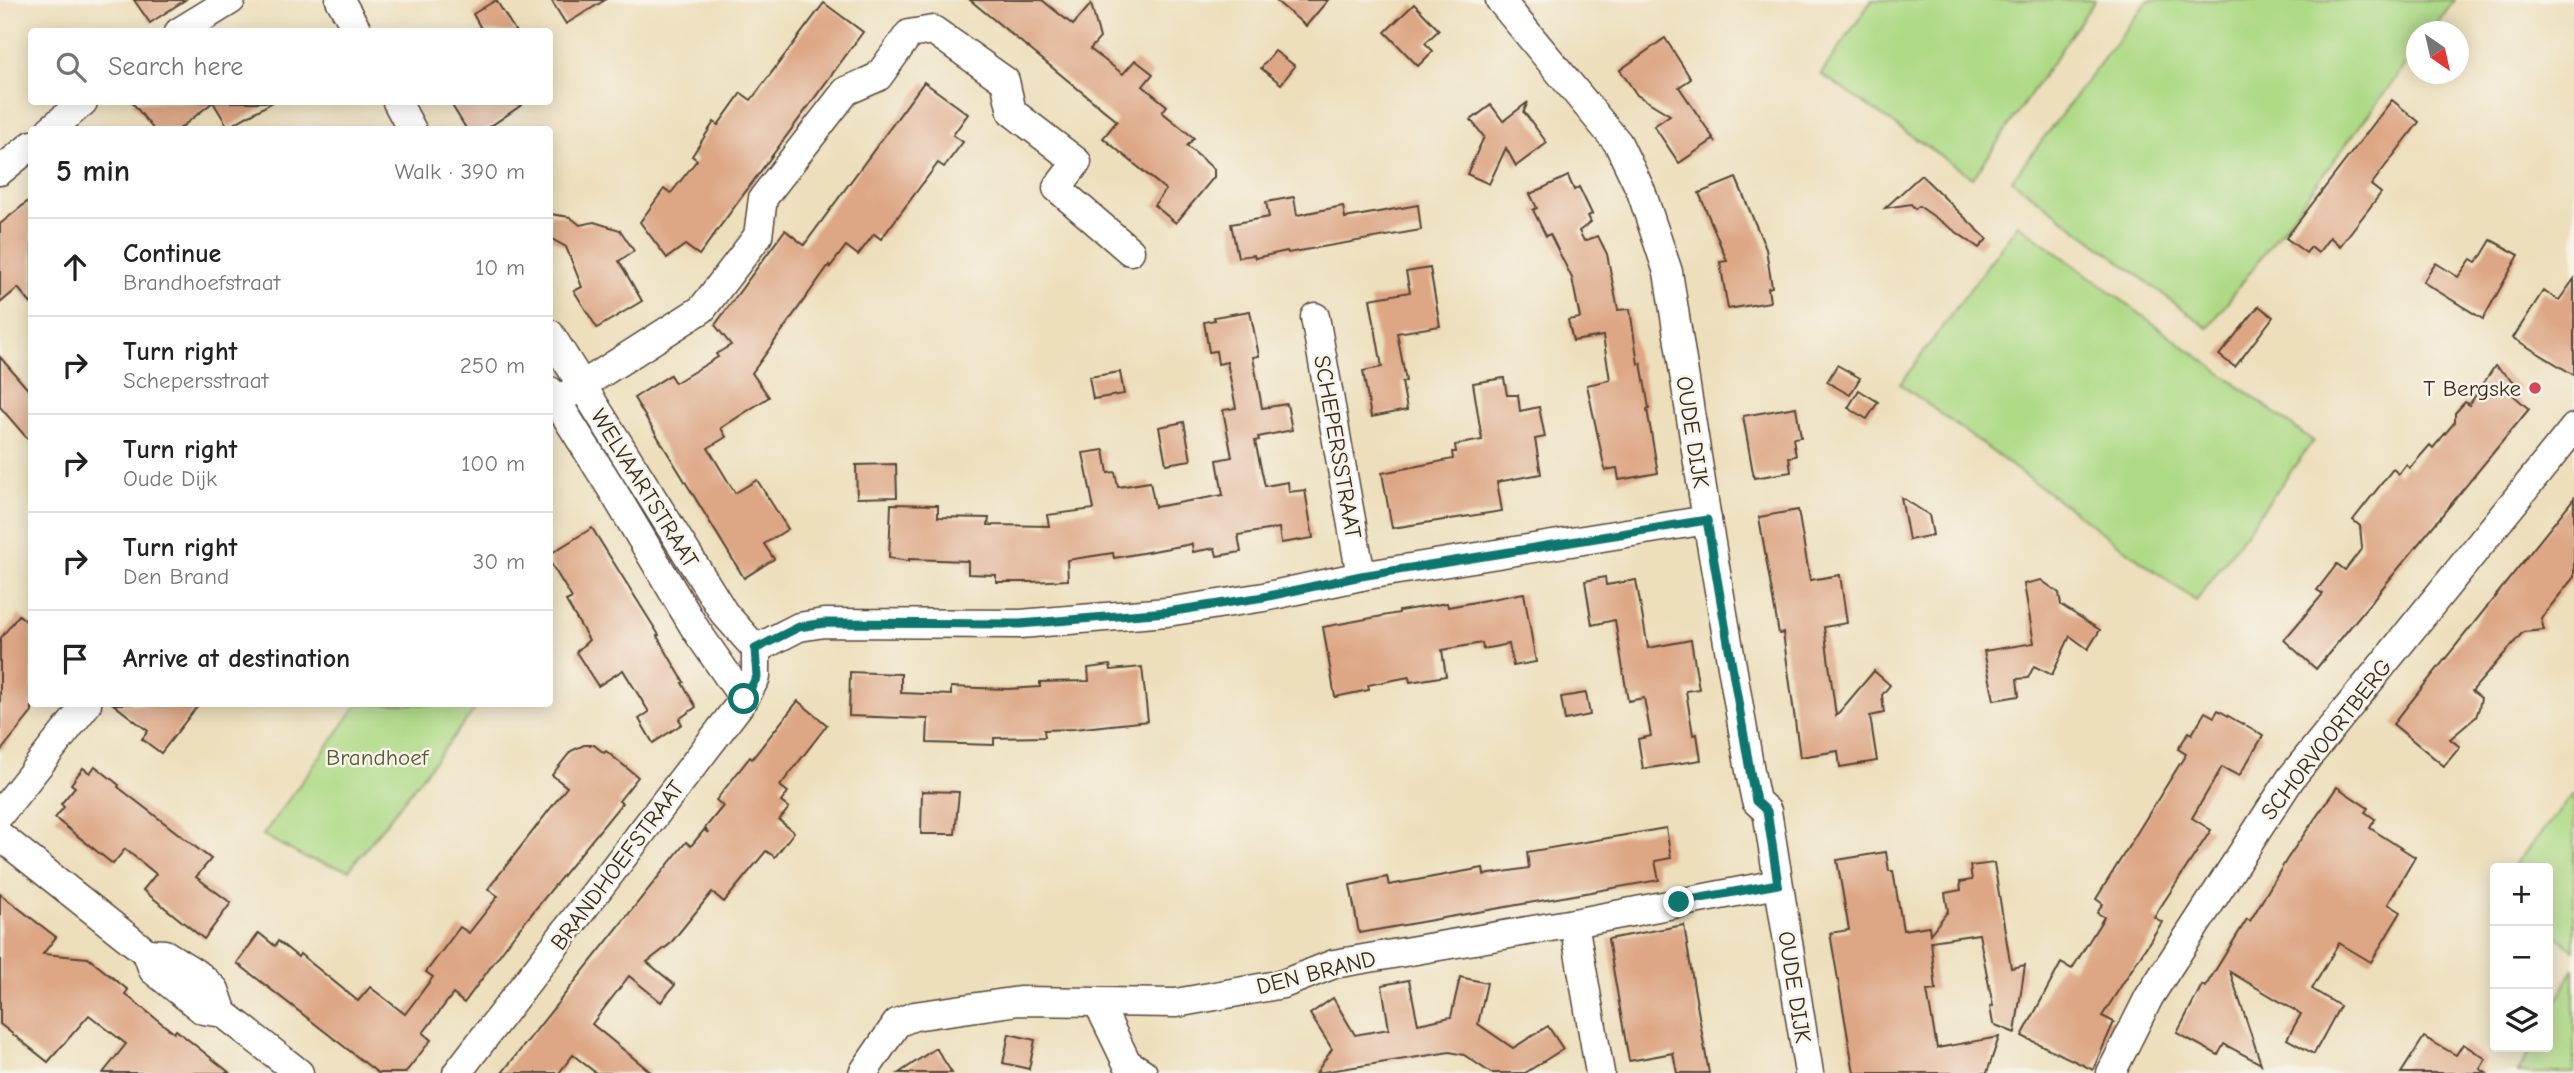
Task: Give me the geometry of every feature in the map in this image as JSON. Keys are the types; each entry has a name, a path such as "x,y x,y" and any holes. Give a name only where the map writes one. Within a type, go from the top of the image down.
{"street":[{"path":"186,28 231,0"},
{"path":"340,0 356,28"},
{"name":"OUDE DIJK","path":"1500,0 1618,143 1641,191 1668,272 1751,777 1756,801 1767,811 1809,1073"},
{"path":"553,397 581,386 702,309 758,236 763,198 846,90 878,77 909,34 933,30 1005,80 1012,112 1076,162 1057,188 1130,251"},
{"path":"55,126 79,105"},
{"path":"399,105 410,126"},
{"path":"0,172 28,148"},
{"name":"SCHEPERSSTRAAT","path":"1315,317 1361,576"},
{"name":"WELVAARTSTRAAT","path":"553,339 724,614"},
{"name":"WELVAARTSTRAAT","path":"553,397 696,630 744,699"},
{"name":"SCHORVOORTBERG","path":"2111,1073 2149,997 2291,778 2574,428"},
{"path":"696,630 724,614 755,649 799,627 824,623 1020,624 1167,612 1264,597 1361,576 1707,520"},
{"name":"BRANDHOEFSTRAAT","path":"457,1073 744,699 757,677 755,649"},
{"path":"0,814 85,707"},
{"path":"0,836 147,953 165,954 200,976 215,990 223,1013 299,1073"},
{"name":"DEN BRAND","path":"863,1073 897,1023 903,1019 1019,1001 1176,1003 1283,984 1334,964 1574,923 1778,884"},
{"path":"1574,923 1600,1073"},
{"path":"1098,1003 1127,1063 1143,1073"}],"green space":[{"path":"1872,0 2095,0 1973,178 1821,74"},
{"path":"2148,0 2455,0 2439,21 2406,21 2406,64 2208,328 2012,180"},
{"path":"2018,224 2313,441 2196,601 1900,384"},
{"name":"Brandhoef","path":"356,707 477,707 349,870 305,858 263,835"},
{"path":"2574,793 2574,950 2553,933 2553,863 2516,863"},
{"path":"2574,968 2574,1073 2518,1073 2529,1052 2553,1052 2553,1008"}],"building":[{"path":"134,0 185,0 150,23"},
{"path":"496,0 514,28 481,28 473,14"},
{"path":"551,0 605,0 566,24"},
{"path":"970,0 1042,0 1073,25 1091,4 1100,38 1090,49 1123,74 1135,60 1153,74 1143,86 1167,106 1162,112 1194,138 1187,146 1214,169 1214,177 1176,223 1154,205 1166,190 1103,138 1117,121"},
{"path":"1275,0 1328,0 1306,26"},
{"path":"824,3 863,32 699,255 685,245 667,258 640,222 664,189 671,193 697,160 692,156 714,122 718,125 741,93 751,100"},
{"path":"1414,4 1439,30 1425,43 1433,51 1418,66 1385,32"},
{"path":"1665,38 1691,79 1679,87 1716,142 1713,140 1679,163 1654,126 1670,115 1637,95 1620,70"},
{"path":"1275,51 1295,66 1281,84 1261,68"},
{"path":"924,82 968,114 953,135 963,142 944,167 938,163 881,239 874,234 858,255 846,246 830,267 829,265 752,373 769,397 721,428 726,437 708,448 735,493 757,480 788,529 764,544 774,559 744,578 634,398 670,375 675,383 718,357 716,354 731,345 715,325 785,230 804,245"},
{"path":"2392,100 2419,122 2371,185 2381,193 2340,246 2330,237 2318,253 2311,247 2306,253 2286,238"},
{"path":"1528,102 1523,113 1547,143 1516,166 1506,148 1489,184 1467,174 1484,137 1471,120 1491,105 1503,121"},
{"path":"134,105 209,105 183,126 151,126"},
{"path":"215,105 268,105 230,126"},
{"path":"452,105 522,105 491,126 465,126"},
{"path":"1921,175 1987,239 1979,248 1919,206 1915,209 1911,204 1885,208"},
{"path":"1568,176 1574,190 1579,187 1592,214 1588,216 1591,222 1579,231 1584,241 1598,236 1607,254 1618,310 1630,309 1658,473 1619,480 1617,468 1605,470 1587,385 1610,380 1603,336 1573,341 1568,320 1580,318 1572,278 1550,234 1546,236 1533,210 1537,208 1530,194"},
{"path":"1736,178 1766,249 1772,287 1768,288 1770,302 1728,309 1720,262 1727,261 1699,193"},
{"path":"1294,197 1297,215 1343,206 1345,218 1418,205 1421,230 1255,258 1254,255 1238,257 1231,224 1269,217 1266,202"},
{"path":"28,201 28,300 18,288 0,303 0,224"},
{"path":"553,214 570,217 580,225 594,222 620,230 634,251 619,261 642,301 597,328 574,291 582,287 566,247 553,240"},
{"path":"2491,240 2519,255 2483,319 2423,282 2436,263 2458,277 2471,259 2476,262"},
{"path":"1430,268 1440,326 1397,333 1406,381 1402,382 1407,410 1371,417 1363,371 1382,367 1370,299 1410,292 1406,272"},
{"path":"2574,279 2574,375 2513,338 2543,291 2559,300"},
{"path":"2259,306 2273,317 2235,367 2219,355"},
{"path":"1250,311 1259,356 1253,357 1262,408 1287,404 1292,430 1258,437 1259,440 1255,441 1265,486 1288,482 1289,492 1305,490 1313,538 1281,543 1279,528 1238,535 1241,552 1217,556 1215,548 1193,552 1192,544 1114,558 1113,553 1067,560 1068,580 1030,582 996,582 996,575 968,574 968,561 909,561 889,558 891,504 938,505 938,517 989,518 988,525 1049,526 1047,515 1094,509 1083,453 1104,450 1108,473 1115,472 1118,487 1150,482 1155,507 1223,495 1217,460 1232,457 1223,410 1236,408 1227,362 1218,364 1216,351 1209,352 1204,322 1215,320 1214,317"},
{"path":"0,357 28,389 28,439 0,407"},
{"path":"1837,365 1860,378 1850,395 1827,382"},
{"path":"2495,366 2521,387 2513,395 2529,409 2316,669 2284,640 2323,594 2317,590 2337,564 2345,570 2362,548 2360,526 2353,520 2393,469 2399,474 2406,465 2410,468 2430,445 2433,448 2455,422 2455,413 2465,402 2469,405"},
{"path":"1120,372 1124,394 1093,399 1089,377"},
{"path":"1504,378 1507,395 1518,395 1520,411 1539,407 1545,437 1535,439 1541,474 1497,482 1502,511 1392,528 1382,473 1453,459 1455,445 1482,440 1473,383"},
{"path":"1859,390 1878,402 1867,419 1848,408"},
{"path":"1796,407 1801,437 1793,438 1796,456 1789,457 1791,472 1754,478 1743,416"},
{"path":"1184,422 1191,460 1166,464 1159,427"},
{"path":"896,464 897,497 857,498 856,465"},
{"path":"1901,497 1929,515 1933,535 1909,540"},
{"path":"2574,498 2574,577 2541,618 2544,630 2523,632 2472,691 2481,698 2476,717 2450,739 2460,747 2444,766 2393,724"},
{"path":"1798,510 1810,580 1840,575 1847,623 1824,627 1836,716 1874,671 1890,685 1882,695 1884,713 1870,716 1877,761 1840,767 1838,751 1800,757 1783,633 1779,634 1759,517"},
{"path":"592,528 659,635 657,636 684,682 682,683 696,707 679,719 682,724 653,743 639,719 649,712 623,670 598,686 576,652 589,640 566,601 572,598 553,567 553,552"},
{"path":"1605,577 1606,585 1636,580 1648,648 1691,640 1699,689 1686,691 1693,735 1697,734 1701,760 1643,769 1638,739 1651,736 1644,698 1628,701 1615,620 1592,625 1585,581"},
{"path":"2041,580 2059,593 2061,605 2100,630 2088,649 2070,636 2052,675 2034,666 2028,678 2017,679 2019,696 1994,700 1984,651 2034,643 2024,584"},
{"path":"1524,593 1536,662 1513,666 1509,644 1483,649 1482,643 1442,650 1446,676 1410,682 1409,677 1368,685 1369,690 1335,697 1323,627 1399,611 1447,603 1448,607"},
{"path":"19,615 28,623 28,707 32,707 32,712 0,752 0,639"},
{"path":"1110,665 1111,670 1142,667 1148,721 1044,730 1045,737 994,738 994,745 927,743 928,719 849,716 850,672 901,674 901,693 951,695 951,687 1008,689 1040,687 1040,682 1089,681 1088,668"},
{"path":"1586,693 1590,715 1565,720 1561,697"},
{"path":"798,701 827,725 780,786 788,792 781,802 789,808 779,820 794,832 775,857 766,851 724,902 712,892 670,944 647,962 675,985 661,1002 629,976 592,1024 652,1073 596,1073 573,1055 559,1073 502,1073 686,842 691,846 704,830 708,833 705,828 723,806 716,800"},
{"path":"117,707 197,707 161,753 142,739 148,731"},
{"path":"2218,710 2263,736 2239,776 2222,767 2192,818 2211,830 2154,917 2162,922 2102,1016 2114,1022 2093,1070 2022,1036 2061,963 2072,969 2104,917 2097,913 2103,904 2096,899 2186,754 2178,749 2189,732 2192,734 2205,712 2214,717"},
{"path":"584,745 594,745 604,753 606,751 638,777 619,801 622,803 515,934 464,1003 453,994 423,1033 431,1040 405,1073 378,1073 237,963 259,933 275,946 278,941 298,957 300,954 358,1001 370,987 405,1014 433,977 426,972 460,927 469,933 498,896 488,889 567,787 552,775 571,751"},
{"path":"95,766 211,859 196,877 231,903 204,939 143,890 156,874 125,849 113,864 55,818 64,807 61,804 75,787 71,784 83,768 90,773"},
{"path":"2337,787 2368,808 2365,812 2375,819 2370,828 2415,857 2388,904 2401,912 2371,962 2339,943 2312,989 2340,1006 2314,1054 2287,1039 2301,1014 2230,972 2261,1064 2224,1044 2218,1055 2177,1033 2202,985 2205,987 2247,919 2250,921 2287,859"},
{"path":"922,791 959,792 955,834 921,834"},
{"path":"1666,828 1671,858 1655,861 1659,880 1359,933 1350,885 1387,877 1389,885 1483,868 1484,875 1529,868 1527,852"},
{"path":"1886,852 1889,871 1893,871 1903,930 1929,926 1930,934 1948,911 1945,893 1961,890 1960,882 1972,880 1970,866 1994,863 2011,968 2025,965 2015,1033 1993,1024 1990,1007 1993,1006 1979,934 1931,941 1936,990 1927,991 1937,1048 1999,1037 1987,1073 1854,1073 1830,933 1849,930 1837,860"},
{"path":"0,894 56,937 43,954 88,958 128,990 125,994 230,1073 103,1073 126,1044 89,1015 48,1062 0,1024"},
{"path":"1684,925 1709,1073 1677,1073 1673,1053 1629,1061 1608,939"},
{"path":"1460,977 1487,983 1478,1024 1513,1048 1548,1026 1563,1049 1525,1073 1491,1073 1464,1055 1450,1052 1316,1073 1332,1049 1310,1014 1333,998 1355,1035 1389,1029 1382,985 1409,980 1418,1024 1451,1017"},
{"path":"1009,1034 1035,1040 1029,1069 1003,1063"},
{"path":"2424,1037 2456,1055 2463,1044 2486,1059 2480,1069 2486,1073 2401,1073"},
{"path":"936,1048 952,1073 899,1073"}],"place":[{"name":"T Bergske","path":"2535,388"}],"route":[{"path":"744,699 757,677 755,649 799,627 824,623 1020,624 1167,612 1264,597 1361,576 1707,520 1751,777 1756,801 1767,811 1778,884 1679,902"}]}
